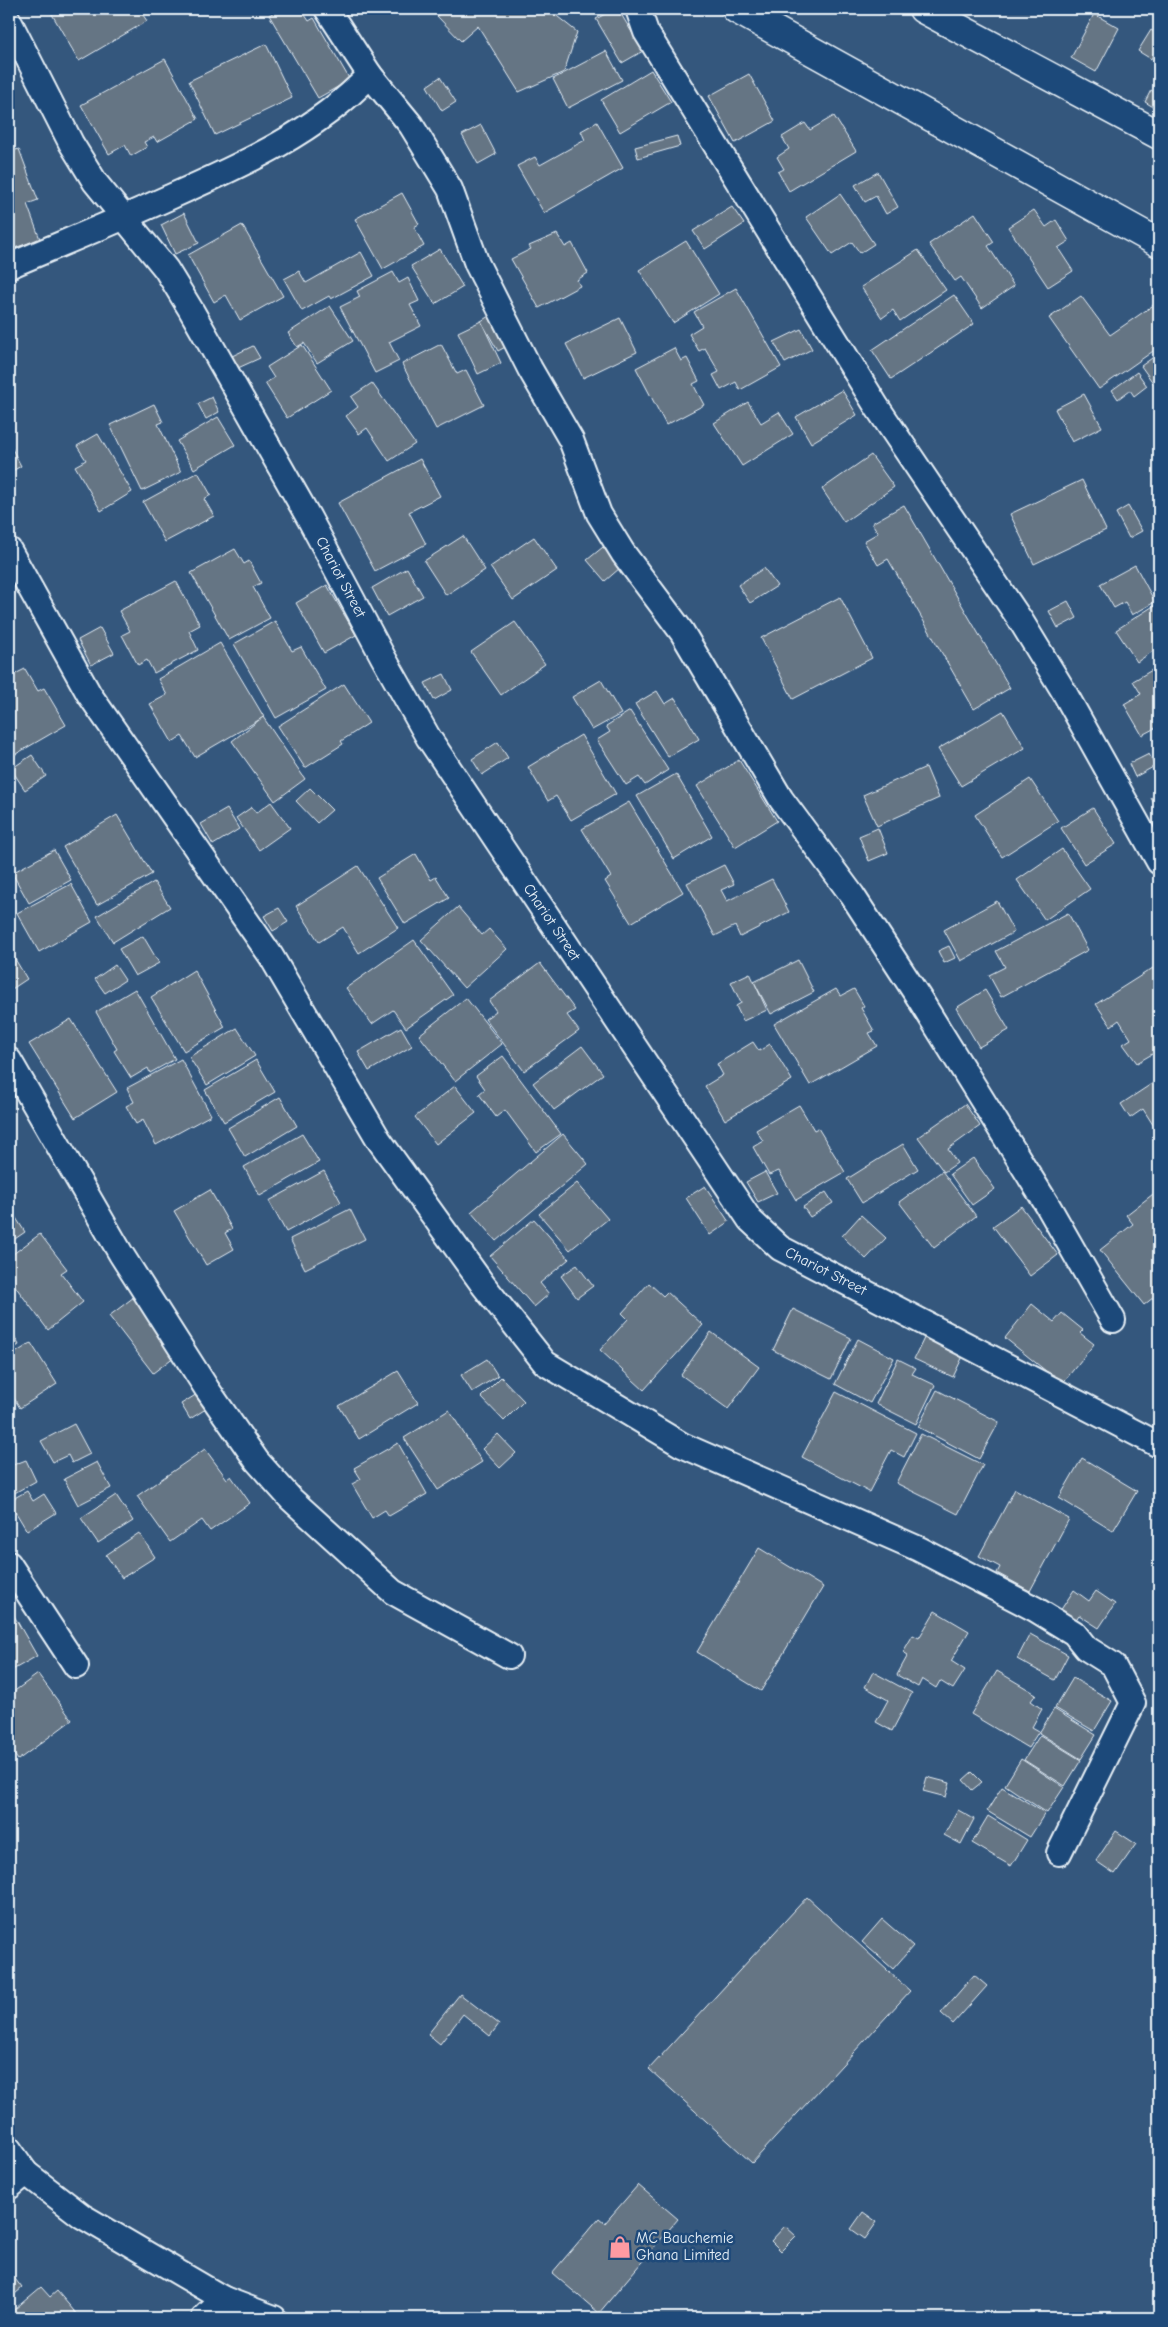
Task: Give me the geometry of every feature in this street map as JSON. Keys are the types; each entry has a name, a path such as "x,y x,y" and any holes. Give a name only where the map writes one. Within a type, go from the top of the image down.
{"street":[{"path":"327,9 370,75 411,125 450,189 478,264 530,369 571,440 599,514 623,553 682,632 781,799 852,895 974,1084 1113,1320"},
{"path":"638,9 646,32 877,407 1021,621 1063,690 1159,862"},
{"path":"736,9 1159,243"},
{"path":"922,9 1159,135"},
{"name":"Chariot Street","path":"9,22 71,143 95,182 166,269 196,318 310,518 383,657 428,737 750,1220 780,1248 1159,1445"},
{"path":"9,266 124,218 280,146 341,104 370,75"},
{"path":"9,550 89,694 271,956 379,1140 484,1286 545,1363 682,1445 919,1549 993,1587 1074,1634 1086,1648 1113,1665 1133,1703 1059,1854"},
{"path":"9,1060 121,1254 256,1461 291,1500 393,1592 509,1656"},
{"path":"9,1564 76,1666"},
{"path":"9,2149 18,2180 224,2299 274,2318"},
{"path":"204,2318 224,2299"}],"building":[{"path":"49,9 139,9 147,21 79,61"},
{"path":"280,9 301,9 309,21 314,18 350,80 318,98 269,15"},
{"path":"445,9 548,9 577,32 564,72 519,92 478,26 461,41 437,16"},
{"path":"614,9 618,9 643,51 622,63 596,19"},
{"path":"1094,14 1119,28 1096,72 1071,58"},
{"path":"1151,30 1159,35 1159,44 1151,59 1138,51"},
{"path":"266,44 292,98 215,135 189,81"},
{"path":"606,51 622,80 568,108 553,79"},
{"path":"165,59 198,119 157,142 154,137 144,142 147,147 131,156 125,145 109,154 81,105"},
{"path":"651,70 671,102 620,132 601,100"},
{"path":"749,74 775,121 735,143 709,96"},
{"path":"440,77 456,102 442,111 427,86"},
{"path":"1151,90 1159,95 1155,108 1145,102"},
{"path":"834,116 856,151 789,191 778,172 784,169 777,157 789,149 782,137 805,123 810,130"},
{"path":"597,122 623,168 544,213 517,166 535,157 540,165 585,140 581,131"},
{"path":"481,125 496,154 478,164 462,135"},
{"path":"677,136 680,146 638,158 635,147"},
{"path":"19,149 38,200 27,204 40,239 9,250 9,152"},
{"path":"878,172 898,207 886,214 876,196 865,202 855,185"},
{"path":"402,193 419,224 414,227 424,246 383,269 355,219"},
{"path":"840,194 874,244 860,253 852,242 832,255 806,217"},
{"path":"732,207 744,224 705,249 693,231"},
{"path":"1034,210 1046,227 1056,220 1069,241 1058,248 1073,271 1048,287 1008,227"},
{"path":"184,213 199,243 175,254 161,225"},
{"path":"975,213 994,242 988,246 1014,286 982,308 961,277 955,281 929,244"},
{"path":"242,225 283,296 240,320 226,295 214,302 188,255"},
{"path":"557,234 565,247 572,243 588,273 577,280 580,286 539,308 511,259 531,249 529,246"},
{"path":"686,241 719,294 673,323 639,270"},
{"path":"440,249 463,287 435,304 411,266"},
{"path":"918,250 946,290 900,321 893,310 882,318 861,287"},
{"path":"361,252 374,276 331,299 329,296 302,311 284,279 299,271 306,283"},
{"path":"393,272 399,283 408,278 419,301 410,305 421,326 389,342 399,361 375,373 340,307 360,297 357,291"},
{"path":"736,288 781,367 740,390 736,382 721,390 713,375 719,372 705,348 699,351 689,334 702,326 694,312"},
{"path":"954,295 974,324 891,379 872,350"},
{"path":"1081,296 1110,335 1155,304 1159,310 1159,347 1099,389 1049,318"},
{"path":"330,306 353,341 317,363 304,343 297,347 288,333"},
{"path":"494,313 511,344 498,351 481,321"},
{"path":"620,318 637,352 583,378 566,344"},
{"path":"481,321 501,363 478,374 458,332"},
{"path":"801,329 812,349 785,363 774,342"},
{"path":"441,344 457,374 466,370 484,405 436,429 402,364"},
{"path":"302,345 331,390 287,418 265,383 274,378 267,367"},
{"path":"253,346 260,358 238,368 232,356"},
{"path":"674,348 681,361 687,358 699,381 693,384 704,405 666,425 636,368"},
{"path":"1159,353 1159,385 1156,387 1141,366"},
{"path":"1137,372 1147,386 1134,396 1130,390 1118,399 1112,390"},
{"path":"372,383 415,444 389,461 367,428 359,434 346,416 358,407 351,397"},
{"path":"842,390 857,415 811,443 796,417"},
{"path":"1084,394 1102,427 1072,442 1055,409"},
{"path":"212,397 219,412 206,419 198,404"},
{"path":"748,402 761,423 779,412 793,434 742,466 714,423"},
{"path":"154,404 163,422 158,424 181,472 142,491 110,425"},
{"path":"218,417 235,445 194,469 177,441"},
{"path":"98,434 132,492 101,511 75,466 86,460 77,446"},
{"path":"9,443 21,466 9,473"},
{"path":"871,455 894,487 844,522 822,489"},
{"path":"420,459 440,496 409,512 426,544 375,571 338,503"},
{"path":"198,472 211,495 204,499 214,516 165,542 143,502"},
{"path":"1082,480 1106,530 1034,564 1010,514"},
{"path":"904,505 1010,688 974,709 888,559 878,565 864,541 878,533 872,523"},
{"path":"1128,506 1142,531 1129,538 1116,513"},
{"path":"463,536 485,570 446,595 424,561"},
{"path":"534,537 557,570 513,600 490,567"},
{"path":"603,547 620,568 605,581 587,560"},
{"path":"235,549 244,564 249,561 261,583 253,587 270,618 229,640 191,573"},
{"path":"1135,565 1155,602 1132,615 1125,602 1114,608 1100,584"},
{"path":"407,568 423,596 387,616 372,588"},
{"path":"764,568 777,586 750,603 738,585"},
{"path":"176,581 200,625 189,631 198,650 154,673 147,660 138,665 122,635 130,631 119,611"},
{"path":"327,585 356,635 324,653 296,603"},
{"path":"840,597 872,658 793,699 761,638"},
{"path":"1068,601 1077,618 1058,628 1049,611"},
{"path":"1155,605 1159,612 1159,647 1137,662 1116,630"},
{"path":"275,621 292,651 301,647 326,690 276,718 234,644"},
{"path":"515,622 545,664 501,695 471,652"},
{"path":"100,628 114,653 91,665 78,640"},
{"path":"9,643 14,651 9,654"},
{"path":"220,643 264,717 195,757 182,736 172,742 150,704 167,695 158,679"},
{"path":"1159,666 1159,726 1142,735 1124,704 1141,694 1133,681"},
{"path":"25,669 38,691 44,688 66,725 9,758 9,677"},
{"path":"444,674 452,690 434,700 425,683"},
{"path":"601,680 621,714 592,730 572,697"},
{"path":"344,684 369,723 341,741 343,744 305,768 278,726"},
{"path":"657,691 665,704 675,698 699,739 668,757 635,704"},
{"path":"630,711 668,770 645,785 639,777 626,785 597,740 610,732 606,726"},
{"path":"1003,711 1025,748 961,786 938,749"},
{"path":"263,717 305,779 275,801 232,741"},
{"path":"581,735 616,794 571,820 556,796 548,801 528,767"},
{"path":"498,742 508,758 482,775 472,759"},
{"path":"1149,754 1155,766 1135,777 1129,764"},
{"path":"32,755 46,776 25,790 11,769"},
{"path":"739,760 777,821 735,847 697,786"},
{"path":"926,767 939,798 877,826 863,795"},
{"path":"676,774 712,836 674,859 637,796"},
{"path":"1030,779 1058,821 1002,857 975,815"},
{"path":"310,788 332,810 317,823 296,801"},
{"path":"1159,793 1159,813 1151,798"},
{"path":"271,802 290,828 259,850 236,818 252,807 256,813"},
{"path":"629,802 683,892 631,923 605,881 611,877 582,829"},
{"path":"1093,808 1116,844 1084,864 1061,828"},
{"path":"227,809 239,829 213,845 201,824"},
{"path":"117,815 152,874 97,905 63,847"},
{"path":"878,828 888,853 869,861 859,836"},
{"path":"1062,849 1090,889 1045,920 1017,880"},
{"path":"54,850 71,880 29,903 12,873"},
{"path":"416,854 431,880 436,877 449,898 405,924 377,878"},
{"path":"724,865 734,884 721,890 727,901 772,879 789,912 740,937 735,926 715,936 687,883"},
{"path":"358,866 398,928 359,953 343,927 319,942 296,906"},
{"path":"154,882 170,907 113,942 97,916"},
{"path":"71,884 92,922 39,952 17,913"},
{"path":"997,901 1014,932 961,961 944,930"},
{"path":"458,907 482,935 489,929 507,949 464,988 421,940"},
{"path":"279,908 288,922 273,931 264,916"},
{"path":"1068,913 1088,950 1001,997 989,975 1005,967 996,951"},
{"path":"143,936 159,963 135,976 119,949"},
{"path":"414,940 453,995 406,1028 393,1010 372,1024 346,988"},
{"path":"949,946 955,958 944,963 938,951"},
{"path":"9,949 27,979 9,991"},
{"path":"798,960 814,992 771,1014 754,982"},
{"path":"540,963 575,1010 567,1015 579,1031 524,1071 485,1019 496,1011 489,1001"},
{"path":"115,965 125,980 105,993 95,979"},
{"path":"1153,968 1159,979 1159,1050 1137,1063 1123,1044 1131,1039 1119,1020 1111,1026 1096,1004"},
{"path":"194,970 225,1027 184,1051 151,997"},
{"path":"750,973 767,1010 743,1021 736,1006 741,1003 731,982"},
{"path":"135,989 175,1059 150,1073 148,1068 131,1078 114,1051 117,1049 96,1012"},
{"path":"836,989 841,996 854,989 864,1006 861,1008 874,1031 869,1033 877,1046 810,1085 774,1024"},
{"path":"985,990 1009,1030 979,1047 956,1008"},
{"path":"466,998 502,1044 455,1081 419,1035"},
{"path":"71,1019 117,1092 75,1118 29,1044"},
{"path":"401,1027 412,1046 369,1071 358,1052"},
{"path":"237,1028 255,1056 207,1085 189,1057"},
{"path":"753,1042 759,1051 770,1044 792,1080 725,1120 705,1086 723,1075 717,1064"},
{"path":"582,1046 603,1074 554,1110 533,1083"},
{"path":"503,1056 561,1134 536,1152 505,1110 496,1117 479,1094 485,1089 476,1076"},
{"path":"181,1059 211,1115 156,1145 143,1120 136,1124 126,1106 134,1102 127,1088"},
{"path":"256,1060 275,1092 224,1122 205,1090"},
{"path":"1159,1079 1159,1130 1157,1131 1143,1109 1130,1118 1121,1104"},
{"path":"9,1084 14,1093 9,1096"},
{"path":"455,1086 476,1113 436,1144 415,1117"},
{"path":"280,1097 297,1126 245,1157 228,1128"},
{"path":"965,1104 980,1126 948,1149 957,1163 944,1172 918,1137"},
{"path":"799,1105 814,1130 818,1128 845,1172 796,1200 779,1171 769,1175 753,1147 763,1141 756,1130"},
{"path":"302,1134 319,1162 260,1196 244,1167"},
{"path":"563,1134 588,1164 496,1241 471,1212"},
{"path":"903,1144 918,1169 862,1203 847,1179"},
{"path":"973,1158 995,1189 972,1205 950,1174"},
{"path":"324,1171 341,1202 286,1232 269,1201"},
{"path":"942,1171 976,1216 934,1248 899,1202"},
{"path":"765,1172 777,1193 758,1202 746,1182"},
{"path":"577,1183 608,1219 570,1250 539,1214"},
{"path":"705,1186 729,1222 710,1235 686,1198"},
{"path":"210,1190 232,1229 225,1233 234,1249 206,1265 174,1211"},
{"path":"1157,1191 1159,1195 1159,1293 1144,1305 1100,1250 1133,1224 1126,1215"},
{"path":"826,1192 833,1203 810,1217 803,1207"},
{"path":"1021,1206 1058,1255 1030,1276 993,1226"},
{"path":"9,1207 25,1232 9,1243"},
{"path":"350,1209 365,1239 305,1269 290,1239"},
{"path":"861,1215 886,1238 866,1259 842,1236"},
{"path":"534,1219 569,1259 540,1283 549,1294 534,1307 490,1256"},
{"path":"40,1234 67,1269 61,1273 83,1302 48,1330 9,1278 9,1257"},
{"path":"577,1265 593,1286 577,1298 561,1276"},
{"path":"649,1283 663,1296 667,1292 703,1325 644,1390 600,1350 628,1319 622,1313"},
{"path":"134,1297 179,1353 153,1373 109,1316"},
{"path":"1032,1304 1054,1322 1062,1313 1083,1330 1080,1333 1094,1344 1062,1384 1005,1338"},
{"path":"793,1309 851,1338 831,1379 773,1350"},
{"path":"9,1326 19,1345 9,1351"},
{"path":"711,1332 759,1367 728,1409 681,1375"},
{"path":"926,1334 965,1352 953,1377 914,1359"},
{"path":"858,1339 894,1358 870,1403 835,1384"},
{"path":"31,1343 57,1384 20,1408 9,1390 9,1357"},
{"path":"487,1359 498,1376 472,1392 461,1375"},
{"path":"898,1359 916,1368 912,1374 935,1385 916,1424 876,1404"},
{"path":"398,1371 418,1403 359,1439 339,1406"},
{"path":"501,1377 524,1401 504,1421 481,1397"},
{"path":"937,1390 999,1422 979,1459 918,1427"},
{"path":"202,1391 212,1405 190,1419 181,1404"},
{"path":"836,1392 916,1433 904,1457 891,1450 869,1492 802,1457"},
{"path":"449,1410 482,1462 438,1490 404,1438"},
{"path":"74,1424 90,1454 72,1463 68,1455 53,1462 41,1441"},
{"path":"498,1434 516,1453 500,1468 482,1449"},
{"path":"921,1434 983,1465 958,1514 896,1483"},
{"path":"398,1443 427,1494 389,1516 385,1510 372,1518 352,1484 361,1479 354,1468"},
{"path":"205,1449 227,1479 231,1476 250,1503 210,1531 202,1520 170,1542 137,1496"},
{"path":"9,1457 13,1465 26,1460 36,1481 9,1496"},
{"path":"1082,1458 1137,1491 1113,1531 1059,1498"},
{"path":"97,1462 111,1488 78,1505 64,1479"},
{"path":"1015,1489 1069,1519 1030,1591 997,1573 1000,1567 979,1556"},
{"path":"27,1491 33,1501 44,1494 56,1513 27,1531 9,1501"},
{"path":"116,1495 133,1521 98,1543 81,1518"},
{"path":"139,1533 155,1557 122,1578 106,1555"},
{"path":"759,1548 823,1587 761,1691 697,1652"},
{"path":"1074,1590 1089,1601 1096,1591 1115,1604 1099,1628 1079,1615 1075,1621 1060,1611"},
{"path":"9,1607 37,1656 9,1672"},
{"path":"935,1611 969,1631 951,1661 965,1670 953,1689 940,1681 936,1688 922,1679 918,1687 897,1675 908,1655 903,1652 913,1635 919,1638"},
{"path":"1030,1634 1068,1655 1055,1680 1017,1659"},
{"path":"997,1671 1036,1694 1031,1701 1042,1709 1032,1727 1039,1731 1028,1748 971,1714"},
{"path":"873,1672 912,1693 892,1731 876,1722 888,1700 865,1687"},
{"path":"38,1674 72,1720 18,1760 9,1747 9,1695"},
{"path":"1073,1678 1112,1701 1094,1731 1055,1708"},
{"path":"1054,1709 1096,1735 1081,1759 1039,1733"},
{"path":"1040,1735 1081,1760 1065,1786 1024,1760"},
{"path":"1021,1759 1064,1787 1047,1813 1005,1785"},
{"path":"972,1772 982,1782 972,1790 963,1780"},
{"path":"927,1777 950,1783 946,1797 923,1791"},
{"path":"1002,1787 1045,1813 1030,1837 987,1811"},
{"path":"958,1810 974,1819 961,1844 944,1835"},
{"path":"988,1816 1027,1840 1011,1866 972,1843"},
{"path":"1116,1831 1136,1844 1115,1874 1096,1861"},
{"path":"807,1897 910,1991 752,2163 649,2069"},
{"path":"882,1919 913,1946 893,1969 862,1942"},
{"path":"974,1975 987,1986 953,2024 941,2013"},
{"path":"460,1994 499,2024 490,2036 463,2014 440,2044 428,2034"},
{"path":"638,2185 678,2219 599,2313 552,2273 599,2218 605,2223"},
{"path":"863,2212 877,2222 865,2239 851,2229"},
{"path":"785,2226 796,2236 781,2251 771,2241"},
{"path":"9,2271 22,2288 9,2299"},
{"path":"41,2287 50,2297 57,2291 80,2318 9,2318 9,2314"}],"place":[{"name":"MC Bauchemie Ghana Limited","path":"620,2247"}]}
